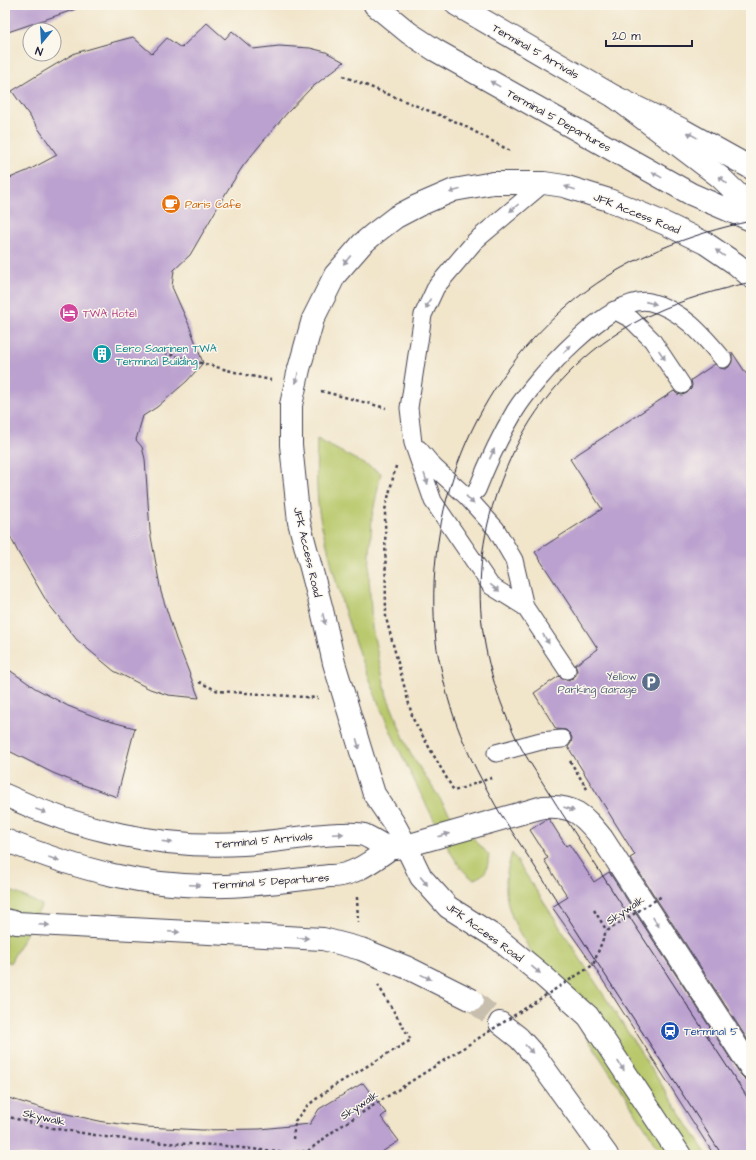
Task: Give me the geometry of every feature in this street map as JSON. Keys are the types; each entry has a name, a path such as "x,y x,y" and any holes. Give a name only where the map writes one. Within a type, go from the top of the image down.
{"street":[{"name":"Terminal 5 Departures","path":"376,5 409,33 435,50 691,194 751,220"},
{"name":"Terminal 5 Arrivals","path":"457,5 615,98"},
{"path":"615,98 681,129 751,168"},
{"path":"615,98 720,177 751,207"},
{"name":"JFK Access Road","path":"680,1155 588,1016 497,938 448,907 421,877 399,847 393,822 374,794 334,663 322,610 304,544 297,507 291,445 291,405 313,319 335,275 375,233 403,214 454,190 493,183 544,183 564,186 609,200 706,243 736,264 751,277"},
{"name":"Terminal 5 Arrivals","path":"5,795 31,807 67,820 103,831 148,840 180,844 243,844 319,835 363,834 399,847"},
{"name":"Terminal 5 Departures","path":"5,840 66,863 128,879 173,884 226,886 264,884 339,876 359,870 399,847 543,807 555,806 567,808 577,812 585,818 602,838 751,1068"},
{"path":"5,920 17,923 323,939 361,949 408,968 472,1000"},
{"path":"500,1023 519,1038 536,1057 607,1155"}],"lane":[{"path":"525,607 491,586 433,501 413,442 409,408 423,315 436,287 475,241 544,183"},
{"path":"477,490 498,440 531,389 569,347 614,310 633,302 649,301 669,309 687,321 708,341 723,359"},
{"path":"614,310 631,319 647,334 682,385"},
{"path":"413,442 434,467 467,497 496,529 514,560 525,607 567,670"},
{"path":"496,753 536,742 562,739"}],"path":[{"path":"343,76 460,123 512,152"},
{"path":"153,350 246,375 295,385 393,410"},
{"path":"396,466 385,510 386,618 413,718 454,791 498,775"},
{"path":"199,682 218,691 317,698 322,702"},
{"path":"568,758 588,790"},
{"name":"Skywalk","path":"5,1116 52,1128 106,1137 163,1143 217,1145 286,1152 308,1151 335,1130 593,965 607,931 662,896"},
{"path":"594,910 607,931"},
{"path":"293,1139 295,1121 306,1106 332,1087 411,1040"}],"green space":[{"path":"317,439 381,473 372,517 369,575 372,628 387,696 410,753 448,811 489,855 486,870 482,875 474,879 461,868 444,840 385,719 359,654 338,587 320,517 316,466"},
{"path":"512,853 707,1155 663,1155 522,937 508,906 506,896 507,876"},
{"path":"5,888 42,905 10,963 5,960"}],"building":[{"path":"5,5 75,5 76,9 38,22 22,22 22,27 5,33"},
{"name":"Eero Saarinen TWA Terminal Building","path":"207,23 225,39 232,31 253,49 279,46 310,48 326,52 344,62 310,89 265,139 243,166 190,255 174,270 172,287 189,325 203,363 187,381 157,407 143,416 136,440 142,447 145,459 150,531 161,592 176,639 199,698 168,695 150,689 114,671 77,640 47,602 19,554 5,526 5,180 27,171 57,155 12,91 75,53 133,37 152,54 167,38 181,48"},
{"name":"Terminal 5","path":"732,352 751,381 751,1045 630,858 635,855 568,747 572,738 570,734 566,730 556,729 534,693 559,676 562,679 567,680 573,678 576,675 577,670 575,665 598,649 535,552 602,509 570,459 674,391 677,394 682,395 687,393 691,389 691,380 715,364 720,368 725,369 729,367 732,362"},
{"path":"5,667 35,688 68,706 101,719 135,728 117,797 53,773 5,749"},
{"path":"549,819 566,846 569,844 594,882 609,872 741,1075 745,1079 751,1080 751,1155 714,1155 593,965 552,907 568,897 544,860 548,858 530,830"},
{"path":"363,1083 386,1113 381,1117 399,1141 377,1155 5,1155 5,1097 48,1110 104,1122 146,1127 202,1130 260,1129 310,1124 319,1109"}],"tunnel":[{"path":"472,1000 500,1023"}],"tram line":[{"path":"722,1155 500,813 472,761 457,725 445,688 436,642 434,593 438,545 447,498 462,452 483,409 509,368 541,331 577,298 617,271 660,249 705,233 751,221"},
{"path":"751,282 688,299 632,324 593,351 559,384 530,421 502,478 490,516 483,553 480,590 482,627 489,665 501,702 517,740 565,818 751,1103"}],"place":[{"name":"Paris Cafe","path":"171,204"},
{"name":"TWA Hotel","path":"69,313"},
{"name":"Eero Saarinen TWA Terminal Building","path":"102,354"},
{"name":"Yellow Parking Garage","path":"651,682"},
{"name":"Terminal 5","path":"670,1031"}]}
